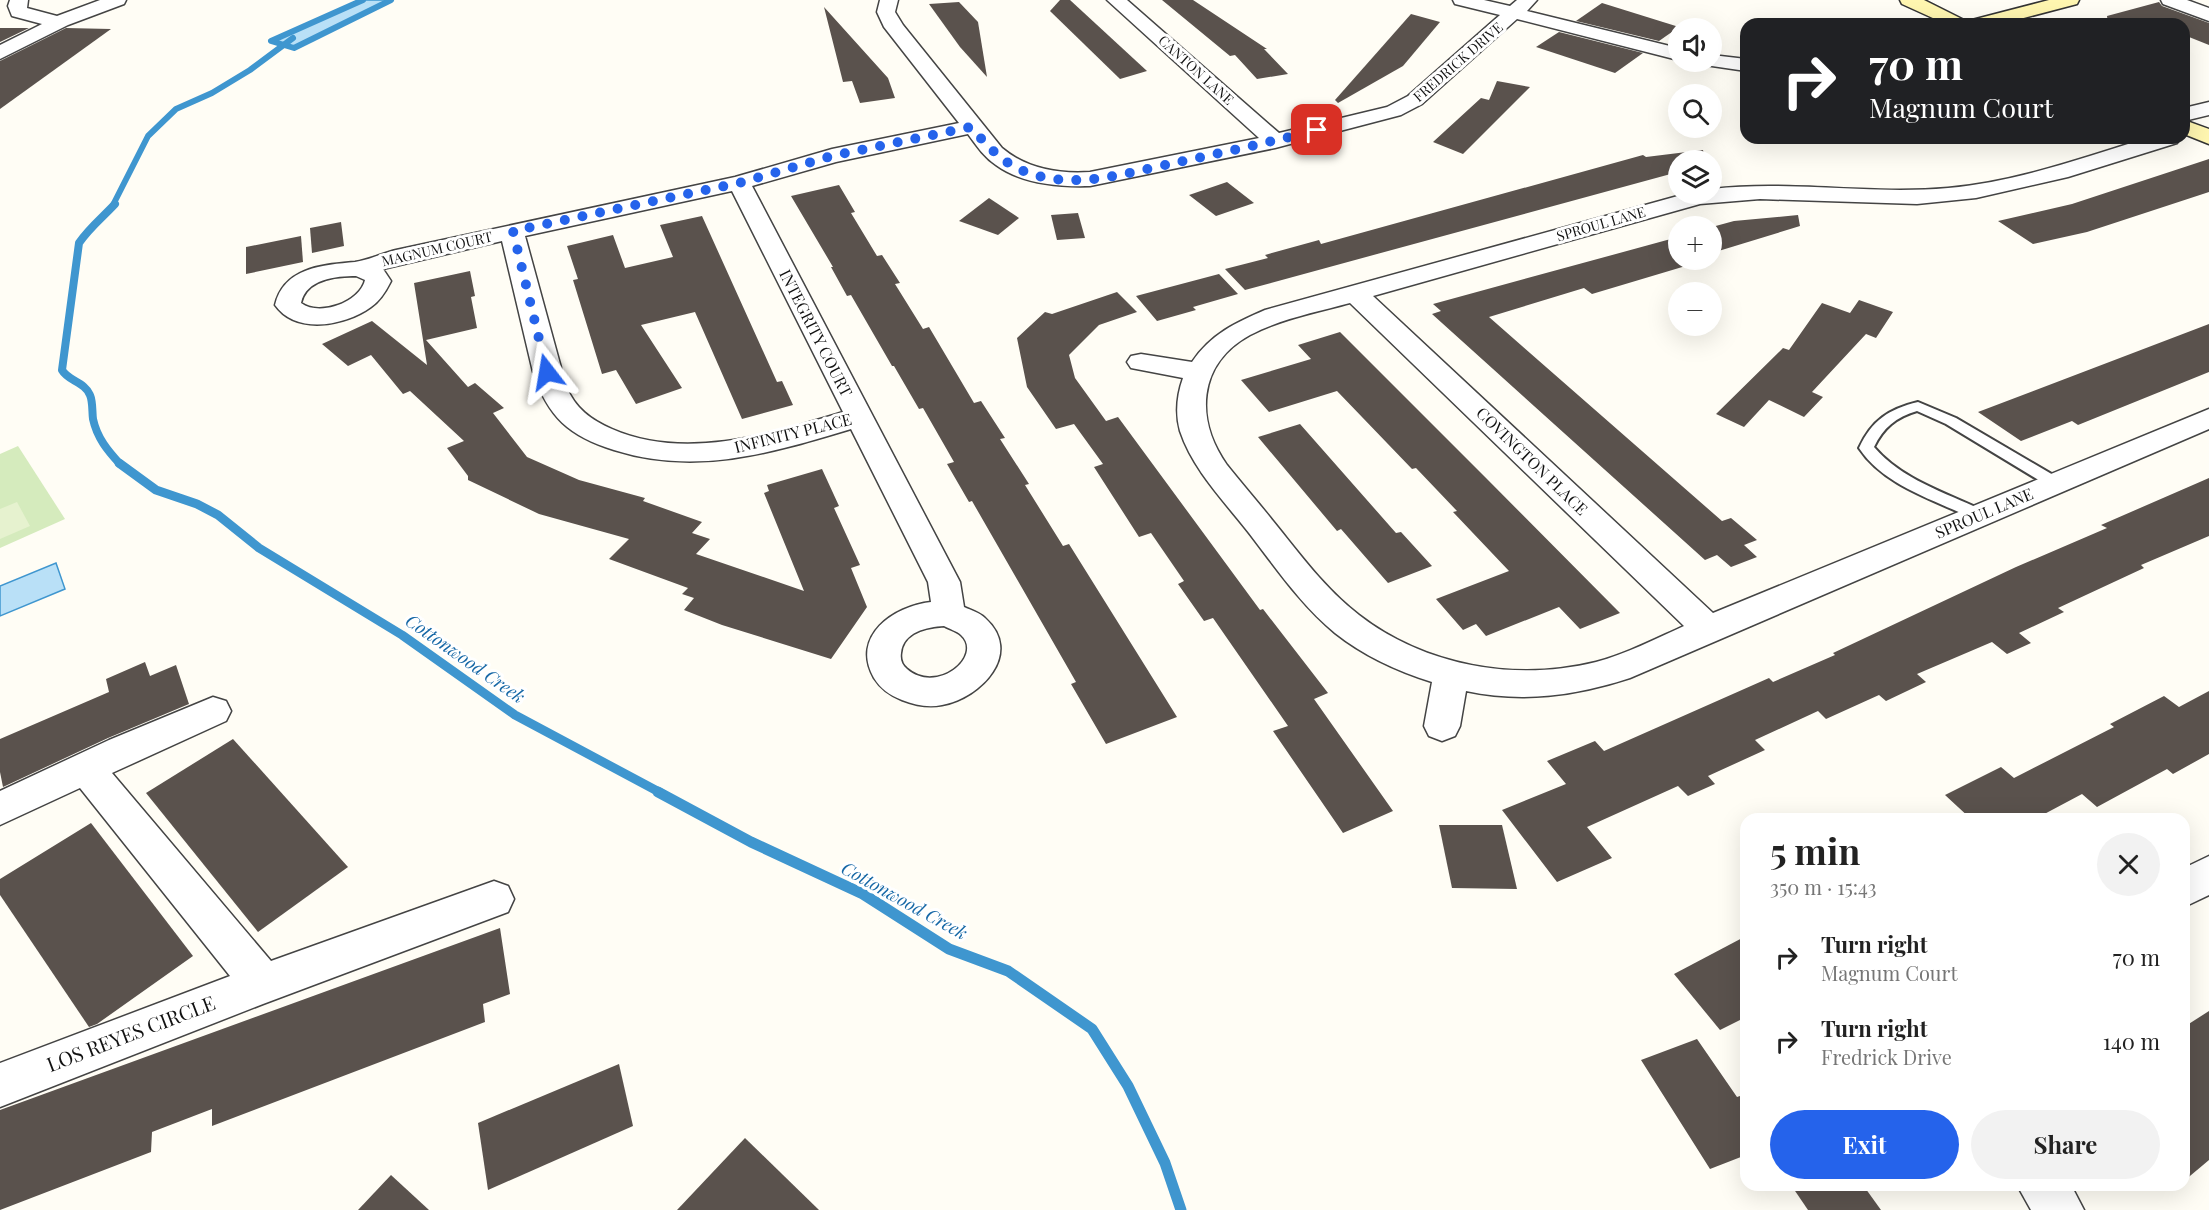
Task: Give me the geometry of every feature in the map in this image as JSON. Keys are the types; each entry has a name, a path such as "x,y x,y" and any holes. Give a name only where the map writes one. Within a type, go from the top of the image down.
{"street":[{"path":"19,0 17,6 19,12 58,22"},
{"path":"0,53 58,22 117,0"},
{"name":"FREDRICK DRIVE","path":"889,0 886,12 888,19 971,127 994,153 1005,162 1036,175 1070,180 1111,176 1275,141 1380,115 1406,106 1520,6"},
{"name":"CANTON LANE","path":"1116,0 1275,141"},
{"path":"1462,0 1520,6 1668,51"},
{"path":"1909,0 1949,18"},
{"path":"2002,18 2070,0"},
{"path":"2170,0 2209,15"},
{"path":"1722,62 1740,64"},
{"name":"SPROUL LANE","path":"2190,125 2207,98"},
{"name":"MAGNUM COURT","path":"360,269 396,257 739,183 832,156 971,127"},
{"name":"SPROUL LANE","path":"2143,144 2027,181 1950,195 1873,197 1770,191 1698,197 1274,316 1233,334 1199,372 1191,388 1192,423 1199,443 1210,463 1332,613 1358,633 1396,654 1451,675 1526,684 1592,678 1621,669 1708,629 2209,418"},
{"name":"INTEGRITY COURT","path":"739,183 944,582 949,614"},
{"name":"INFINITY PLACE","path":"513,231 547,372 554,391 564,409 580,424 600,435 622,444 648,450 713,452 774,441 859,417"},
{"name":"COVINGTON PLACE","path":"1355,293 1708,629"},
{"path":"1141,362 1199,372"},
{"path":"1442,726 1451,675"},
{"path":"0,809 213,711"},
{"path":"86,769 263,984"},
{"path":"2190,885 2209,874"},
{"name":"LOS REYES CIRCLE","path":"0,1085 263,984 494,899"},
{"path":"2046,1191 2060,1210"}],"lane":[{"path":"1978,515 1910,481 1875,460 1866,448 1874,432 1889,416 1918,406 1951,421 2055,483"}],"green space":[{"path":"18,446 65,519 0,548 0,454"},
{"path":"17,502 30,526 0,539 0,509"}],"water":[{"path":"363,0 391,0 294,48 271,41"},
{"path":"56,563 65,589 0,616 0,586"}],"building":[{"path":"1060,0 1070,0 1147,71 1120,79 1050,11"},
{"path":"1162,0 1193,0 1267,49 1264,49 1288,74 1257,79 1235,55 1230,56"},
{"path":"959,2 978,22 987,77 960,47 929,4"},
{"path":"2159,2 2162,6 2209,23 2209,45 2190,37 2190,18 2107,18 2107,16"},
{"path":"1602,3 1668,24 1668,35 1659,41 1576,21"},
{"path":"824,7 888,78 895,98 860,103 852,81 843,82"},
{"path":"1411,14 1440,22 1403,66 1338,103 1335,100"},
{"path":"0,28 29,28 0,42"},
{"path":"66,28 111,29 0,109 0,61"},
{"path":"1559,32 1643,53 1615,73 1536,47"},
{"path":"1497,81 1530,87 1463,154 1433,142 1481,98 1489,100"},
{"path":"1668,154 1668,175 1245,290 1225,269 1268,258 1265,255 1319,240 1321,244 1643,155 1646,157"},
{"path":"2209,159 2209,192 2087,232 2033,244 1998,221 2072,204"},
{"path":"1227,182 1254,203 1216,216 1189,195"},
{"path":"839,185 855,212 851,213 877,256 882,255 900,283 895,284 923,329 929,327 974,403 981,401 1005,438 1000,439 1029,484 1025,485 1063,546 1069,544 1177,717 1106,744 1071,684 1076,682 972,501 969,502 947,464 954,462 923,408 919,409 851,295 847,296 831,267 833,267 791,196"},
{"path":"989,198 1019,218 998,235 959,221"},
{"path":"1078,213 1085,238 1057,240 1051,215"},
{"path":"1798,215 1800,226 1722,250 1722,224"},
{"path":"702,216 777,382 782,381 793,405 742,419 695,312 641,325 682,388 636,404 616,370 602,374 573,280 578,279 567,246 613,235 625,268 673,257 660,225"},
{"path":"341,222 344,246 312,253 310,228"},
{"path":"301,236 303,262 246,274 246,247"},
{"path":"1668,240 1668,270 1672,270 1592,294 1584,288 1489,317 1722,521 1731,518 1757,540 1744,545 1757,557 1731,567 1717,555 1705,560 1432,314 1441,311 1433,304"},
{"path":"470,271 475,296 471,297 477,328 426,340 468,387 475,383 504,408 493,413 527,457 579,480 645,498 643,501 702,522 692,533 710,539 696,554 804,591 764,493 769,491 767,485 822,469 839,506 834,508 860,565 851,568 867,607 831,659 722,625 684,610 694,598 682,594 688,588 609,559 629,539 539,514 468,480 468,476 447,448 464,441 410,391 403,394 371,355 348,366 322,344 372,321 427,365 414,283"},
{"path":"1219,274 1238,294 1193,307 1196,310 1157,321 1136,296"},
{"path":"1117,292 1137,312 1099,325 1069,355 1075,378 1106,421 1118,417 1260,610 1263,609 1328,693 1314,699 1393,811 1343,833 1273,731 1288,726 1213,618 1204,621 1178,584 1184,581 1151,533 1139,537 1094,467 1103,464 1074,424 1056,429 1027,387 1017,338 1045,312 1052,314"},
{"path":"1859,300 1893,312 1876,338 1866,334 1812,392 1823,397 1804,417 1769,400 1744,427 1716,414 1783,348 1789,350 1822,303 1850,313"},
{"path":"2209,324 2209,372 2078,425 2072,421 2021,441 1978,412"},
{"path":"1340,332 1620,613 1580,629 1559,607 1486,636 1476,624 1463,630 1436,599 1509,571 1453,512 1457,511 1416,468 1412,469 1337,391 1269,412 1241,380 1311,359 1298,345"},
{"path":"1300,424 1396,533 1401,532 1432,566 1388,583 1341,529 1337,531 1258,437"},
{"path":"2209,478 2209,536 2141,565 2144,568 2058,608 2064,612 2019,633 2031,643 2007,654 1992,642 1917,674 1926,682 1886,701 1879,695 1826,719 1818,711 1755,740 1765,750 1708,776 1715,784 1688,796 1678,786 1587,827 1612,858 1557,882 1502,810 1566,784 1547,761 1595,741 1604,751 1769,678 1773,682 1835,655 1833,653 2016,567 2107,528 2101,525"},
{"path":"145,662 150,676 176,665 189,704 108,738 3,787 0,772 0,739 109,692 106,679"},
{"path":"2209,691 2209,754 2173,774 2167,769 2097,807 2082,794 2046,813 1964,813 1945,795 2001,767 2014,778 2114,727 2110,724 2164,696 2179,707"},
{"path":"233,739 348,867 258,932 146,793"},
{"path":"91,823 193,956 97,1024 89,1027 0,895 0,879"},
{"path":"1439,825 1502,825 1517,889 1452,888"},
{"path":"500,928 510,994 483,1004 485,1022 212,1126 212,1109 152,1132 151,1152 0,1210 0,1110"},
{"path":"1740,939 1740,1020 1720,1030 1674,974"},
{"path":"2209,1011 2209,1160 2190,1176 2190,1023"},
{"path":"1697,1039 1737,1097 1740,1096 1740,1157 1710,1169 1641,1060"},
{"path":"619,1064 633,1126 488,1190 478,1123"},
{"path":"745,1138 819,1210 677,1210"},
{"path":"391,1175 429,1210 358,1210"},
{"path":"1795,1191 1867,1191 1881,1210 1808,1210"}],"waterway":[{"name":"Cottonwood Creek","path":"284,45 271,41 363,0"},
{"name":"Cottonwood Creek","path":"284,45 294,48 391,0"},
{"name":"Cottonwood Creek","path":"284,45 293,38"},
{"name":"Cottonwood Creek","path":"113,205 148,136 176,109 212,93 250,70 284,45"},
{"name":"Cottonwood Creek","path":"115,204 79,243 62,370 88,391 97,432 119,463"},
{"name":"Cottonwood Creek","path":"119,463 156,490 197,504 218,515 259,548 402,635 515,715 661,793"},
{"name":"Cottonwood Creek","path":"658,792 751,842 863,894 949,949 1008,971 1092,1029 1128,1086 1165,1163 1181,1210"}],"route":[{"path":"547,372 513,231 739,183 832,156 971,127 1005,162 1036,175 1070,180 1111,176 1317,130"}]}
